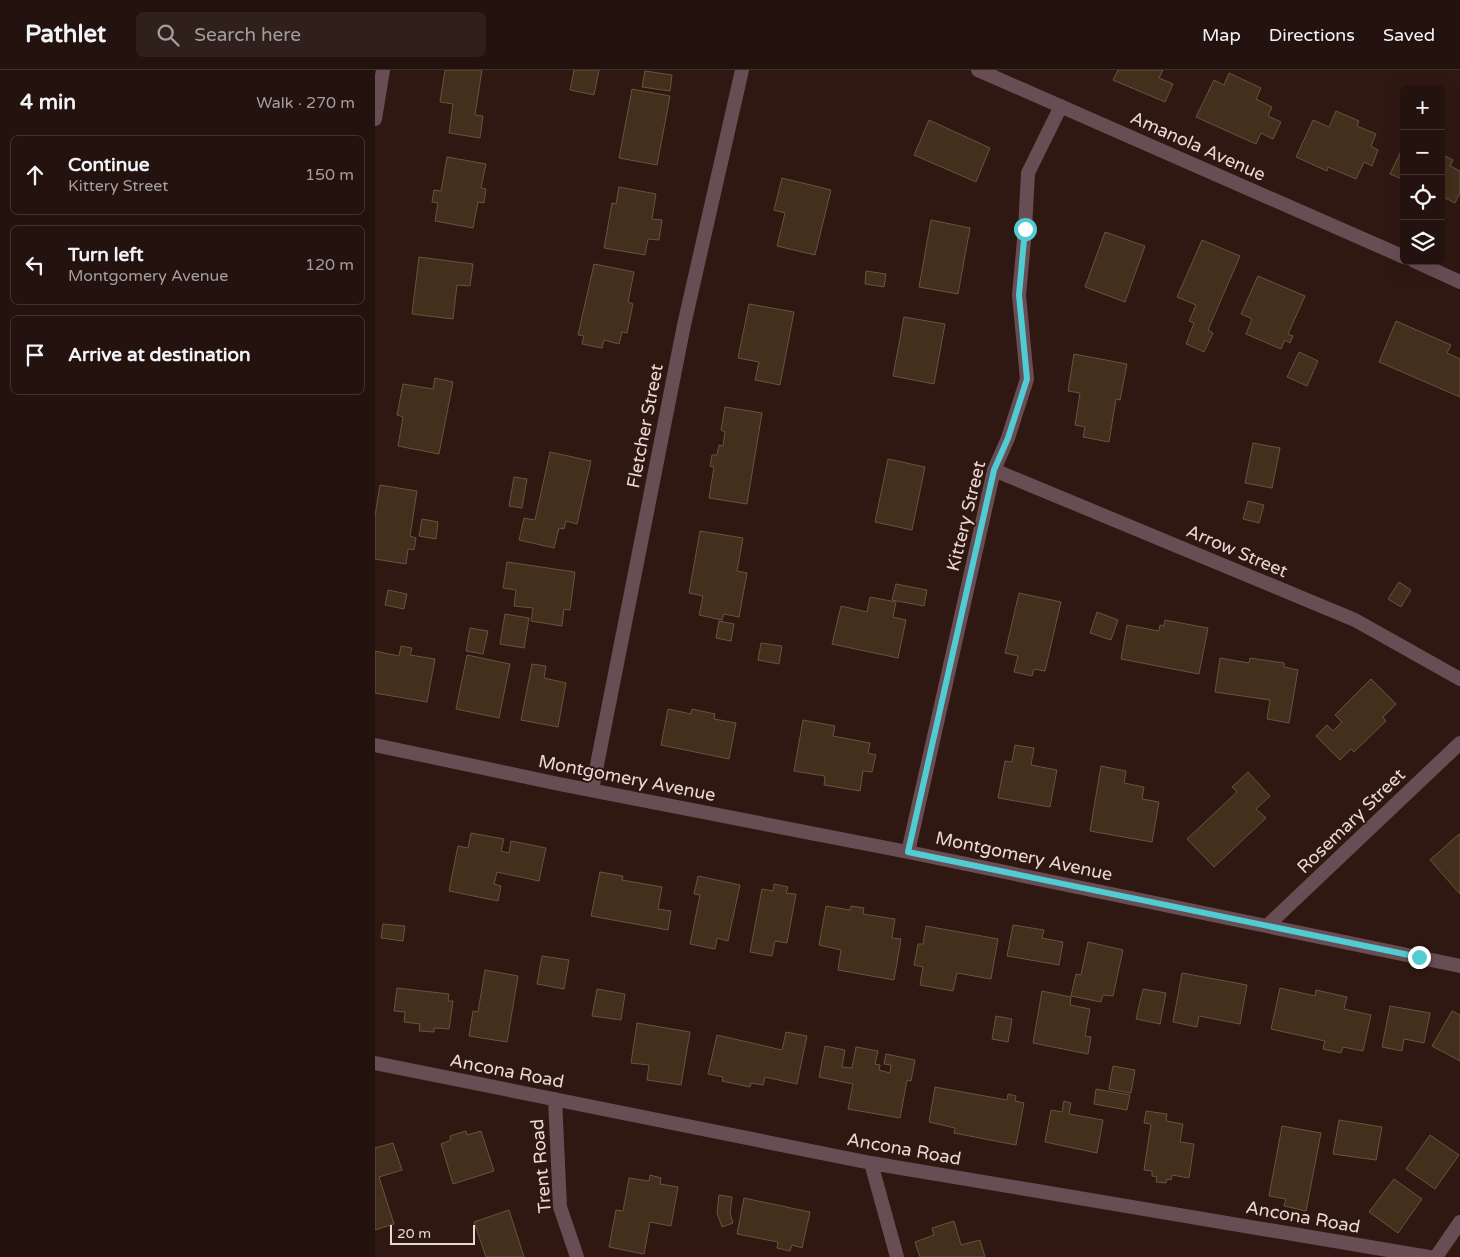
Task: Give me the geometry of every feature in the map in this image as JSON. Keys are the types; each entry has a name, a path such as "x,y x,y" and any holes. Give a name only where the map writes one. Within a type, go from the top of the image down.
{"street":[{"path":"375,120 383,70"},
{"name":"Fletcher Street","path":"592,790 684,325 741,70"},
{"name":"Amanola Avenue","path":"978,70 1400,255"},
{"name":"Kittery Street","path":"908,852 994,470 1008,438 1027,379 1019,295 1028,173 1061,106"},
{"path":"1423,265 1460,282"},
{"name":"Arrow Street","path":"994,470 1355,620 1460,679"},
{"name":"Rosemary Street","path":"1267,926 1460,743"},
{"name":"Montgomery Avenue","path":"375,745 908,852 1460,966"},
{"name":"Ancona Road","path":"375,1063 871,1163 1429,1257"},
{"name":"Trent Road","path":"555,1099 559,1206 577,1257"},
{"path":"871,1163 897,1257"},
{"path":"1436,1257 1460,1222"}],"building":[{"path":"445,70 482,70 475,115 483,116 480,138 449,133 453,104 440,102"},
{"path":"574,70 599,70 594,95 570,90"},
{"path":"1118,70 1163,70 1159,78 1173,84 1165,102 1113,80"},
{"path":"645,71 672,75 670,91 642,87"},
{"path":"1229,73 1261,88 1256,99 1272,107 1268,116 1281,122 1273,139 1261,133 1256,144 1196,117 1214,80 1224,85"},
{"path":"632,89 670,96 657,165 619,158"},
{"path":"1336,111 1359,121 1357,126 1376,134 1371,146 1378,150 1372,166 1364,162 1356,179 1328,167 1327,171 1296,157 1313,120 1329,127"},
{"path":"929,120 990,148 976,182 914,155"},
{"path":"1400,153 1400,178 1390,174"},
{"path":"1445,156 1453,160 1450,166 1460,171 1460,193 1455,203 1445,198"},
{"path":"447,157 486,164 481,188 486,189 484,203 478,202 473,228 435,221 438,203 432,202 434,190 441,191"},
{"path":"782,178 831,190 815,255 777,246 785,213 774,210"},
{"path":"619,187 656,194 652,219 662,220 659,240 648,239 645,255 604,248 612,203 616,204"},
{"path":"931,220 970,228 958,294 919,287"},
{"path":"1105,232 1145,246 1125,302 1085,287"},
{"path":"1202,240 1240,256 1208,330 1213,333 1204,352 1186,344 1194,323 1189,321 1196,305 1177,297"},
{"path":"419,257 473,264 470,286 457,285 453,319 412,314"},
{"path":"594,264 634,272 628,302 633,304 627,333 622,332 619,344 604,340 602,348 582,344 584,336 578,335"},
{"path":"866,271 886,274 884,287 865,284"},
{"path":"1258,276 1305,296 1288,334 1293,336 1290,343 1285,340 1281,349 1246,334 1252,319 1241,314"},
{"path":"749,304 794,312 780,385 755,380 759,362 738,358"},
{"path":"904,317 945,324 934,384 893,376"},
{"path":"1396,321 1451,345 1447,353 1460,359 1460,397 1379,362"},
{"path":"1299,352 1318,361 1307,386 1287,377"},
{"path":"1074,354 1127,364 1120,400 1116,399 1109,442 1083,437 1085,427 1075,425 1080,393 1068,391"},
{"path":"435,378 453,382 439,454 398,446 403,417 397,415 403,384 433,389"},
{"path":"725,407 762,413 747,504 709,498 714,467 710,466 712,455 717,455 719,445 723,446 725,432 721,430"},
{"path":"1253,443 1280,448 1272,488 1245,483"},
{"path":"550,452 591,461 577,524 566,521 564,529 559,528 554,548 519,540 524,518 535,520"},
{"path":"888,459 925,467 912,530 875,522"},
{"path":"514,477 527,479 522,508 509,506"},
{"path":"380,485 417,491 410,536 416,538 414,550 408,549 406,564 375,559 375,516"},
{"path":"1248,501 1264,505 1259,523 1243,519"},
{"path":"422,519 438,522 436,539 419,536"},
{"path":"700,531 743,538 737,571 747,573 739,617 724,614 722,620 699,615 703,596 689,593"},
{"path":"507,562 575,572 570,610 564,609 562,626 531,621 533,608 514,606 516,590 503,588"},
{"path":"1399,582 1411,590 1401,607 1388,599"},
{"path":"896,584 927,590 924,606 892,600"},
{"path":"388,590 407,594 404,609 385,605"},
{"path":"1019,593 1061,602 1045,671 1034,669 1032,676 1014,672 1018,656 1005,653"},
{"path":"870,597 896,602 893,617 906,620 898,658 832,644 841,606 867,612"},
{"path":"1097,612 1118,620 1111,640 1090,633"},
{"path":"505,614 529,618 524,648 500,644"},
{"path":"1165,620 1208,628 1199,674 1121,659 1127,625 1159,631 1160,625 1164,626"},
{"path":"719,621 734,624 731,641 716,638"},
{"path":"470,628 488,631 483,654 466,651"},
{"path":"761,643 782,646 779,664 758,660"},
{"path":"401,646 412,648 410,655 435,659 427,702 375,693 375,651 399,656"},
{"path":"467,655 510,664 499,718 456,709"},
{"path":"1220,658 1249,663 1250,658 1284,663 1284,667 1298,670 1289,723 1267,719 1270,700 1215,692"},
{"path":"532,664 546,666 544,678 566,683 558,727 521,720"},
{"path":"1371,679 1396,704 1383,717 1386,721 1354,752 1351,749 1340,760 1316,736 1327,725 1333,731 1342,722 1335,715"},
{"path":"668,709 691,714 692,709 715,714 714,719 736,723 729,759 661,745"},
{"path":"803,720 835,726 833,736 870,743 868,753 876,755 872,772 863,771 860,791 824,785 825,776 794,771"},
{"path":"1015,745 1034,748 1031,765 1057,770 1050,807 998,798 1005,761 1012,762"},
{"path":"1101,766 1126,771 1124,783 1144,787 1142,799 1159,802 1152,842 1090,831"},
{"path":"1248,772 1270,796 1256,809 1266,818 1214,867 1187,839 1237,792 1232,787"},
{"path":"471,833 504,839 501,851 509,853 511,841 546,848 539,881 497,872 494,884 501,886 498,901 449,891 458,846 468,848"},
{"path":"1460,835 1460,894 1430,860"},
{"path":"600,872 623,876 622,880 662,887 658,909 671,911 668,930 591,916"},
{"path":"698,876 740,885 728,941 717,938 715,949 690,944 700,895 694,894"},
{"path":"774,884 788,887 786,893 796,894 787,943 775,941 772,956 750,952 762,889 773,891"},
{"path":"826,906 850,910 851,906 864,908 863,914 895,919 892,938 901,939 894,980 838,970 841,950 819,945"},
{"path":"383,924 405,926 403,941 381,938"},
{"path":"1013,925 1044,930 1042,938 1063,942 1059,965 1007,956"},
{"path":"926,926 998,939 991,979 957,973 953,991 920,985 923,967 914,965 918,944 923,944"},
{"path":"1088,942 1123,950 1113,996 1103,995 1101,1002 1071,996 1076,974 1081,975"},
{"path":"542,956 569,960 564,989 537,984"},
{"path":"485,970 518,976 507,1042 469,1036 473,1011 478,1012"},
{"path":"1182,973 1247,985 1240,1024 1199,1016 1197,1027 1173,1022"},
{"path":"397,988 449,994 448,1001 453,1001 449,1029 434,1028 434,1032 419,1031 420,1024 404,1022 405,1012 394,1011"},
{"path":"1280,988 1315,996 1316,990 1347,997 1344,1009 1371,1015 1363,1051 1343,1047 1341,1053 1323,1049 1325,1041 1271,1029"},
{"path":"597,989 625,994 621,1020 592,1016"},
{"path":"1143,989 1166,993 1160,1024 1136,1019"},
{"path":"1042,991 1071,997 1070,1005 1090,1009 1085,1036 1091,1037 1088,1054 1033,1043"},
{"path":"1390,1006 1430,1013 1424,1043 1404,1039 1402,1051 1382,1047"},
{"path":"1452,1011 1460,1015 1460,1061 1432,1046"},
{"path":"996,1016 1012,1019 1008,1042 992,1039"},
{"path":"637,1023 690,1032 681,1085 647,1080 649,1065 631,1063"},
{"path":"786,1032 807,1036 797,1084 765,1077 763,1085 751,1083 750,1087 722,1081 723,1077 708,1074 717,1035 782,1050"},
{"path":"825,1046 845,1050 842,1067 852,1068 856,1047 878,1051 875,1064 880,1065 879,1070 890,1073 891,1065 884,1064 886,1054 915,1060 911,1081 907,1080 900,1118 848,1109 853,1084 819,1077"},
{"path":"1113,1066 1135,1070 1131,1093 1109,1089"},
{"path":"935,1087 1007,1100 1008,1094 1016,1096 1015,1101 1024,1103 1016,1145 954,1133 955,1128 929,1122"},
{"path":"1096,1089 1130,1095 1127,1110 1094,1104"},
{"path":"1064,1101 1071,1103 1069,1114 1103,1120 1097,1153 1045,1142 1051,1110 1062,1112"},
{"path":"1146,1111 1167,1114 1166,1121 1183,1124 1180,1142 1194,1144 1189,1178 1172,1175 1171,1180 1167,1179 1166,1183 1156,1182 1157,1177 1152,1176 1152,1171 1144,1170 1151,1124 1144,1123"},
{"path":"1339,1120 1382,1127 1376,1160 1333,1154"},
{"path":"1282,1126 1321,1133 1306,1211 1284,1206 1286,1199 1269,1196"},
{"path":"466,1131 467,1135 481,1131 494,1171 453,1184 441,1144 451,1140 450,1136"},
{"path":"1430,1135 1459,1155 1435,1189 1406,1169"},
{"path":"393,1143 402,1170 379,1177 394,1224 375,1230 375,1148"},
{"path":"650,1175 661,1178 660,1184 678,1187 671,1226 650,1222 644,1254 609,1247 616,1210 623,1211 629,1178 649,1181"},
{"path":"1394,1179 1422,1199 1398,1233 1369,1212"},
{"path":"719,1195 732,1197 730,1213 733,1223 722,1227 717,1213"},
{"path":"744,1198 810,1212 802,1248 792,1245 790,1251 777,1248 778,1242 737,1234"},
{"path":"509,1210 524,1257 486,1257 474,1222"},
{"path":"954,1221 961,1245 980,1240 985,1257 920,1257 915,1242 934,1235 932,1228"}],"route":[{"path":"1025,229 1019,295 1027,379 1008,438 994,470 908,852 1419,957"}]}
